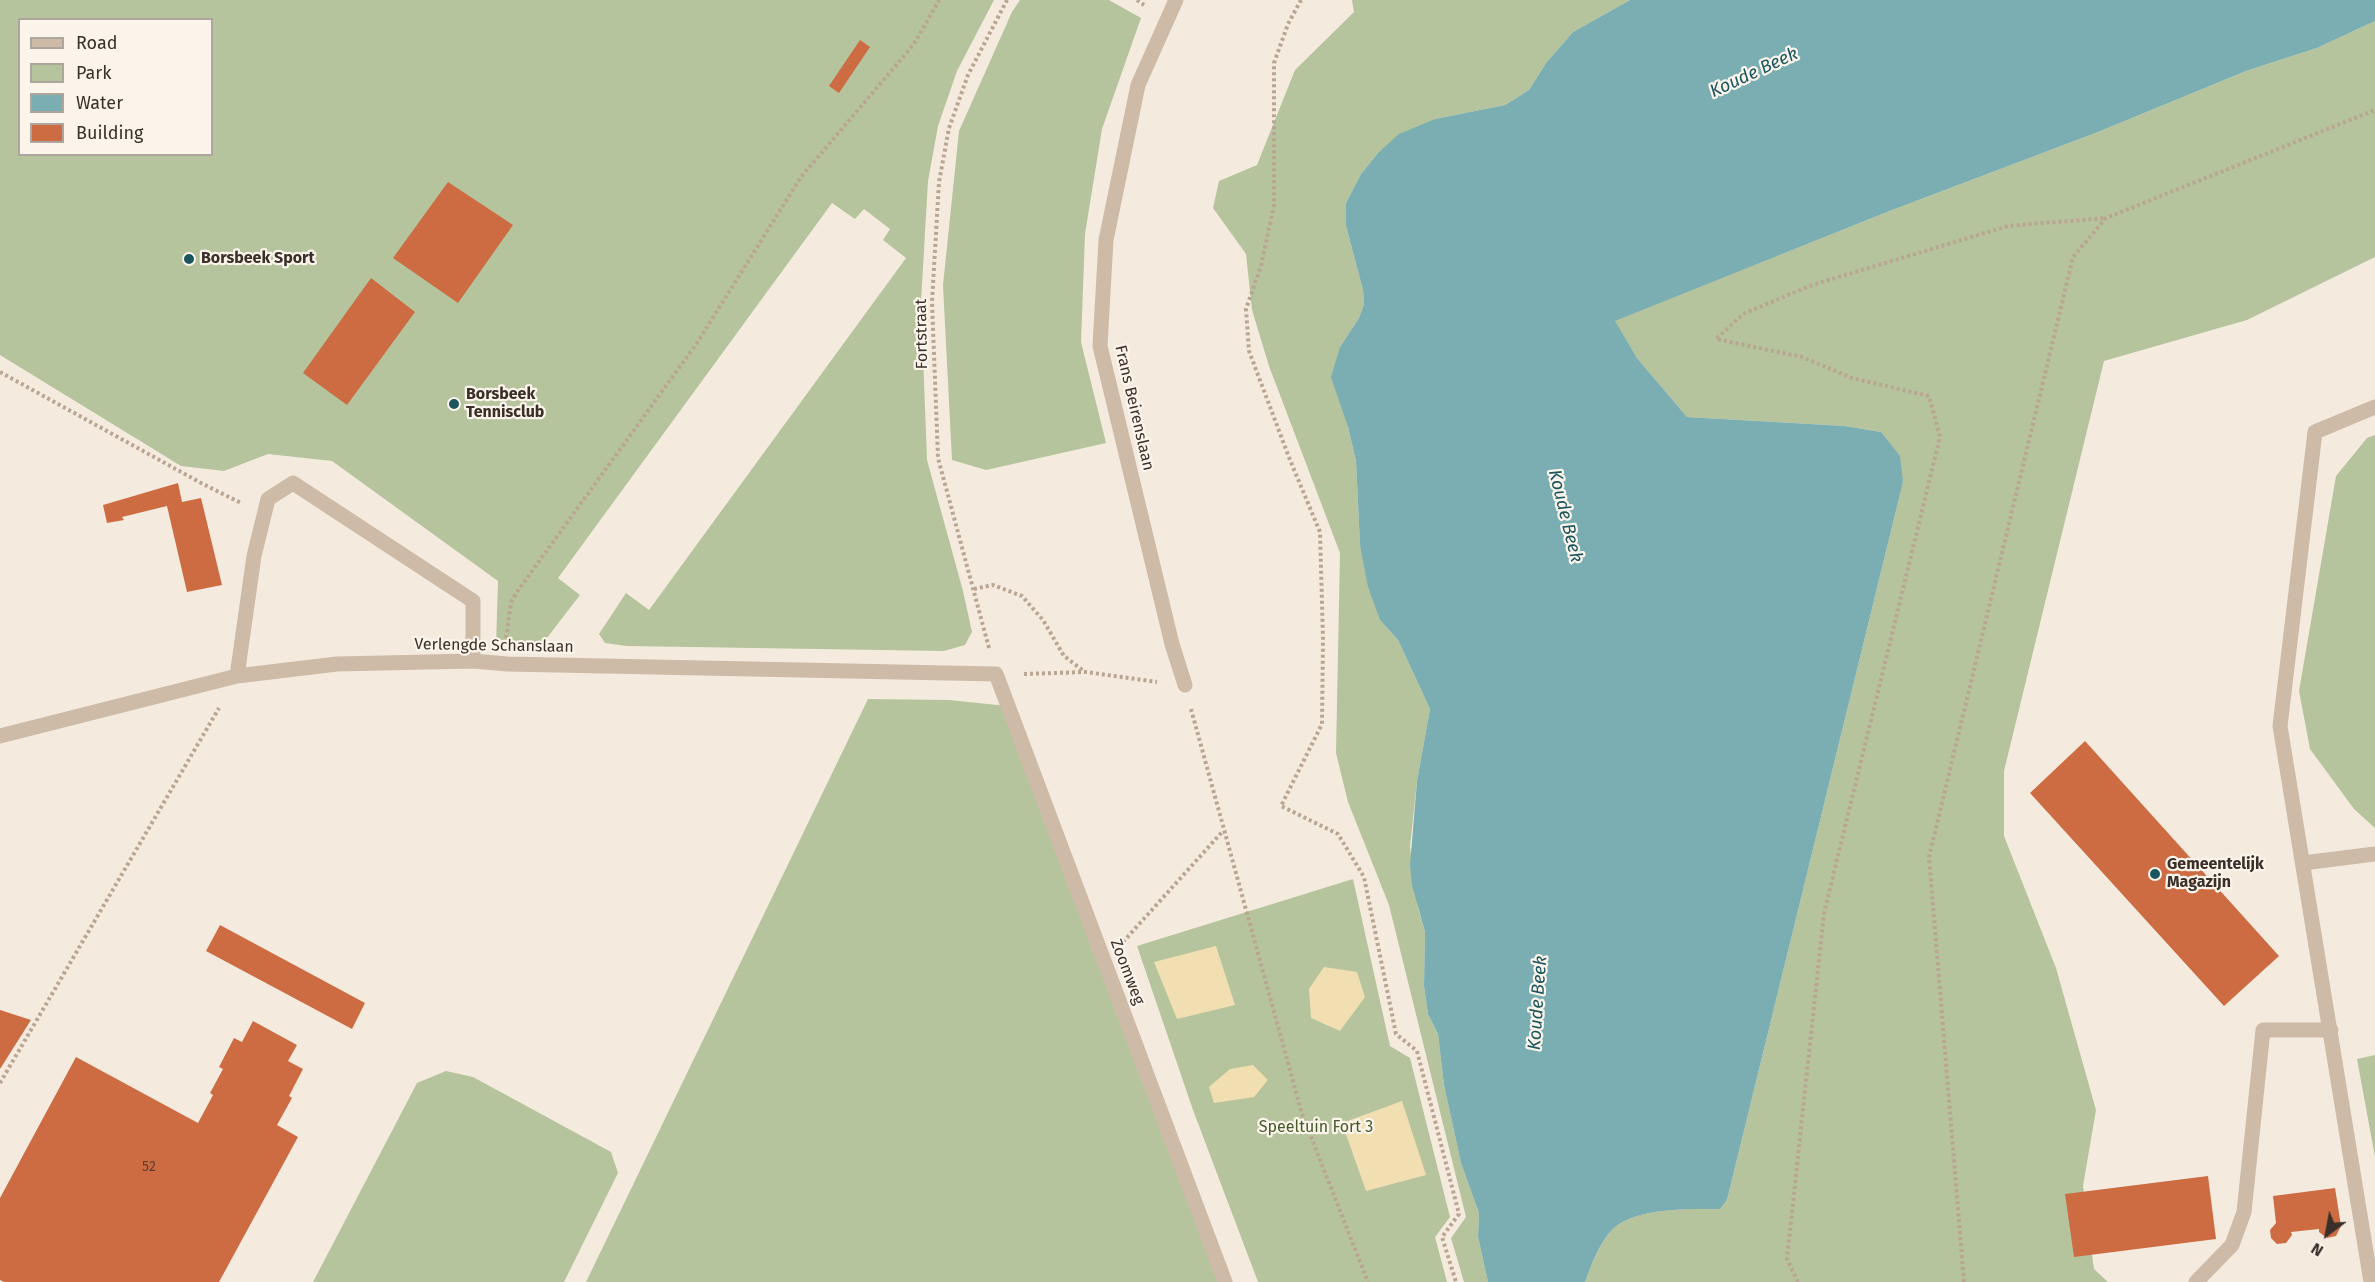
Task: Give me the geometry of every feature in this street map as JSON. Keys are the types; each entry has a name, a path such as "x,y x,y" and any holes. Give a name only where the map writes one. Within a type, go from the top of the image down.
{"street":[{"name":"Frans Beirenslaan","path":"1176,0 1138,85 1106,240 1100,346 1172,644 1185,685"},
{"path":"2371,1282 2280,726 2315,432 2375,407"},
{"path":"237,676 254,556 268,499 293,483 473,601 472,661"},
{"name":"Verlengde Schanslaan","path":"0,736 237,676 337,664 472,661 507,664 996,674"},
{"name":"Zoomweg","path":"996,674 1225,1282"},
{"path":"2303,863 2375,854"},
{"path":"2196,1282 2232,1245 2244,1212 2264,1030 2331,1030"}],"path":[{"path":"507,664 503,654 512,602 519,589 697,343 801,177 914,44 939,0"},
{"name":"Fortstraat","path":"996,674 938,458 932,302 939,183 950,128 968,75 1007,0"},
{"path":"1301,0 1288,24 1274,63 1274,205 1261,266 1246,309 1249,351 1320,532 1323,639 1322,724 1281,806 1338,834 1364,876 1396,1034 1417,1051 1459,1214 1442,1237 1456,1282"},
{"path":"1798,1282 1787,1259 1824,913 1940,437 1929,396 1852,378 1802,357 1716,339 1743,314 1812,285 2008,226 2106,218 2375,110"},
{"path":"1964,1282 1929,857 2073,257 2106,218"},
{"path":"974,589 993,585 1022,596 1043,620 1064,656 1086,672"},
{"path":"996,674 1086,672 1185,685 1302,1114 1368,1282"},
{"path":"0,1083 237,676"},
{"path":"1128,952 1123,942 1224,831"}],"green space":[{"path":"0,0 994,0 957,71 938,126 928,181 921,302 927,460 972,632 965,645 944,651 627,646 605,643 599,634 626,593 649,610 906,258 883,240 890,229 864,209 855,219 832,203 558,578 580,595 543,643 496,646 498,581 332,461 268,454 224,471 181,466 0,355"},
{"path":"1020,0 1109,0 1141,18 1102,129 1085,234 1081,342 1106,443 986,470 952,460 943,285 959,131 1012,12"},
{"path":"1352,0 1630,0 1573,32 1546,63 1529,90 1505,105 1435,119 1378,153 1361,174 1346,203 1346,226 1363,290 1364,304 1359,318 1340,347 1348,427 1356,461 1360,545 1380,620 1398,640 1430,709 1417,781 1410,847 1418,908 1425,932 1424,986 1428,1014 1438,1034 1444,1085 1461,1163 1479,1213 1478,1237 1488,1282 1464,1282 1451,1238 1466,1217 1389,905 1348,802 1336,753 1340,553 1269,366 1252,310 1246,254 1213,208 1219,181 1257,165 1295,70 1354,12"},
{"path":"2375,21 2375,257 2247,320 2104,361 2004,771 2004,836 2056,968 2096,1110 2083,1186 2094,1269 2108,1282 1585,1282 1604,1241 1613,1229 1623,1222 1649,1213 1720,1209 1727,1200 1903,482 1881,432 1845,426 1687,417 1637,358 1614,321 1887,212 2098,132 2246,71 2317,48"},
{"path":"2375,435 2375,828 2354,809 2310,749 2299,691 2336,476 2367,438"},
{"path":"868,699 949,700 1007,706 1225,1282 586,1282"},
{"name":"Speeltuin Fort 3","path":"1353,879 1390,1046 1410,1058 1450,1217 1435,1237 1447,1282 1258,1282 1193,1110 1137,946"},
{"path":"2375,1055 2375,1157 2357,1059"},
{"path":"446,1071 473,1077 611,1152 618,1173 564,1282 313,1282 417,1083"}],"sand":[{"path":"1216,946 1235,1005 1177,1019 1154,962"},
{"path":"1324,967 1357,972 1365,997 1340,1031 1311,1018 1309,989"},
{"path":"1253,1065 1268,1080 1254,1097 1214,1103 1209,1087 1230,1069"},
{"path":"1402,1101 1426,1175 1366,1191 1342,1123"}],"water":[{"name":"Koude Beek","path":"1630,0 2375,0 2375,21 2317,48 2246,71 2098,132 1887,212 1615,321 1637,358 1687,417 1845,426 1881,432 1900,456 1903,482 1727,1200 1720,1209 1649,1213 1623,1222 1613,1229 1604,1241 1585,1282 1488,1282 1478,1237 1479,1213 1461,1163 1444,1085 1438,1034 1428,1014 1424,986 1425,932 1412,885 1410,865 1417,781 1430,709 1398,640 1380,620 1368,587 1360,545 1356,461 1348,427 1331,377 1340,347 1359,318 1364,304 1363,290 1346,226 1346,203 1361,174 1378,153 1399,134 1435,119 1505,105 1529,90 1546,63 1573,32"}],"building":[{"path":"860,40 870,47 839,93 829,86"},
{"path":"448,182 513,225 458,303 393,258"},
{"path":"371,278 415,312 347,405 303,373"},
{"path":"178,483 182,502 201,498 222,585 187,592 167,506 107,523 103,505"},
{"name":"Gemeentelijk Magazijn","path":"2085,741 2279,956 2224,1006 2030,793"},
{"path":"220,925 365,1003 352,1029 206,951"},
{"path":"0,1010 31,1020 0,1069"},
{"path":"253,1021 297,1045 288,1061 303,1069 289,1096 292,1098 277,1125 298,1137 219,1282 4,1282 0,1280 0,1198 76,1057 198,1123 213,1095 210,1093 223,1069 219,1067 234,1038 242,1042"},
{"path":"2208,1176 2216,1239 2074,1257 2065,1194"},
{"path":"2335,1188 2341,1226 2336,1236 2327,1238 2319,1232 2319,1229 2291,1232 2292,1235 2286,1243 2277,1244 2271,1238 2270,1230 2276,1223 2273,1196"}],"place":[{"name":"Borsbeek Sport","path":"189,259"},
{"name":"Borsbeek Tennisclub","path":"454,404"},
{"name":"Gemeentelijk Magazijn","path":"2155,874"}]}
